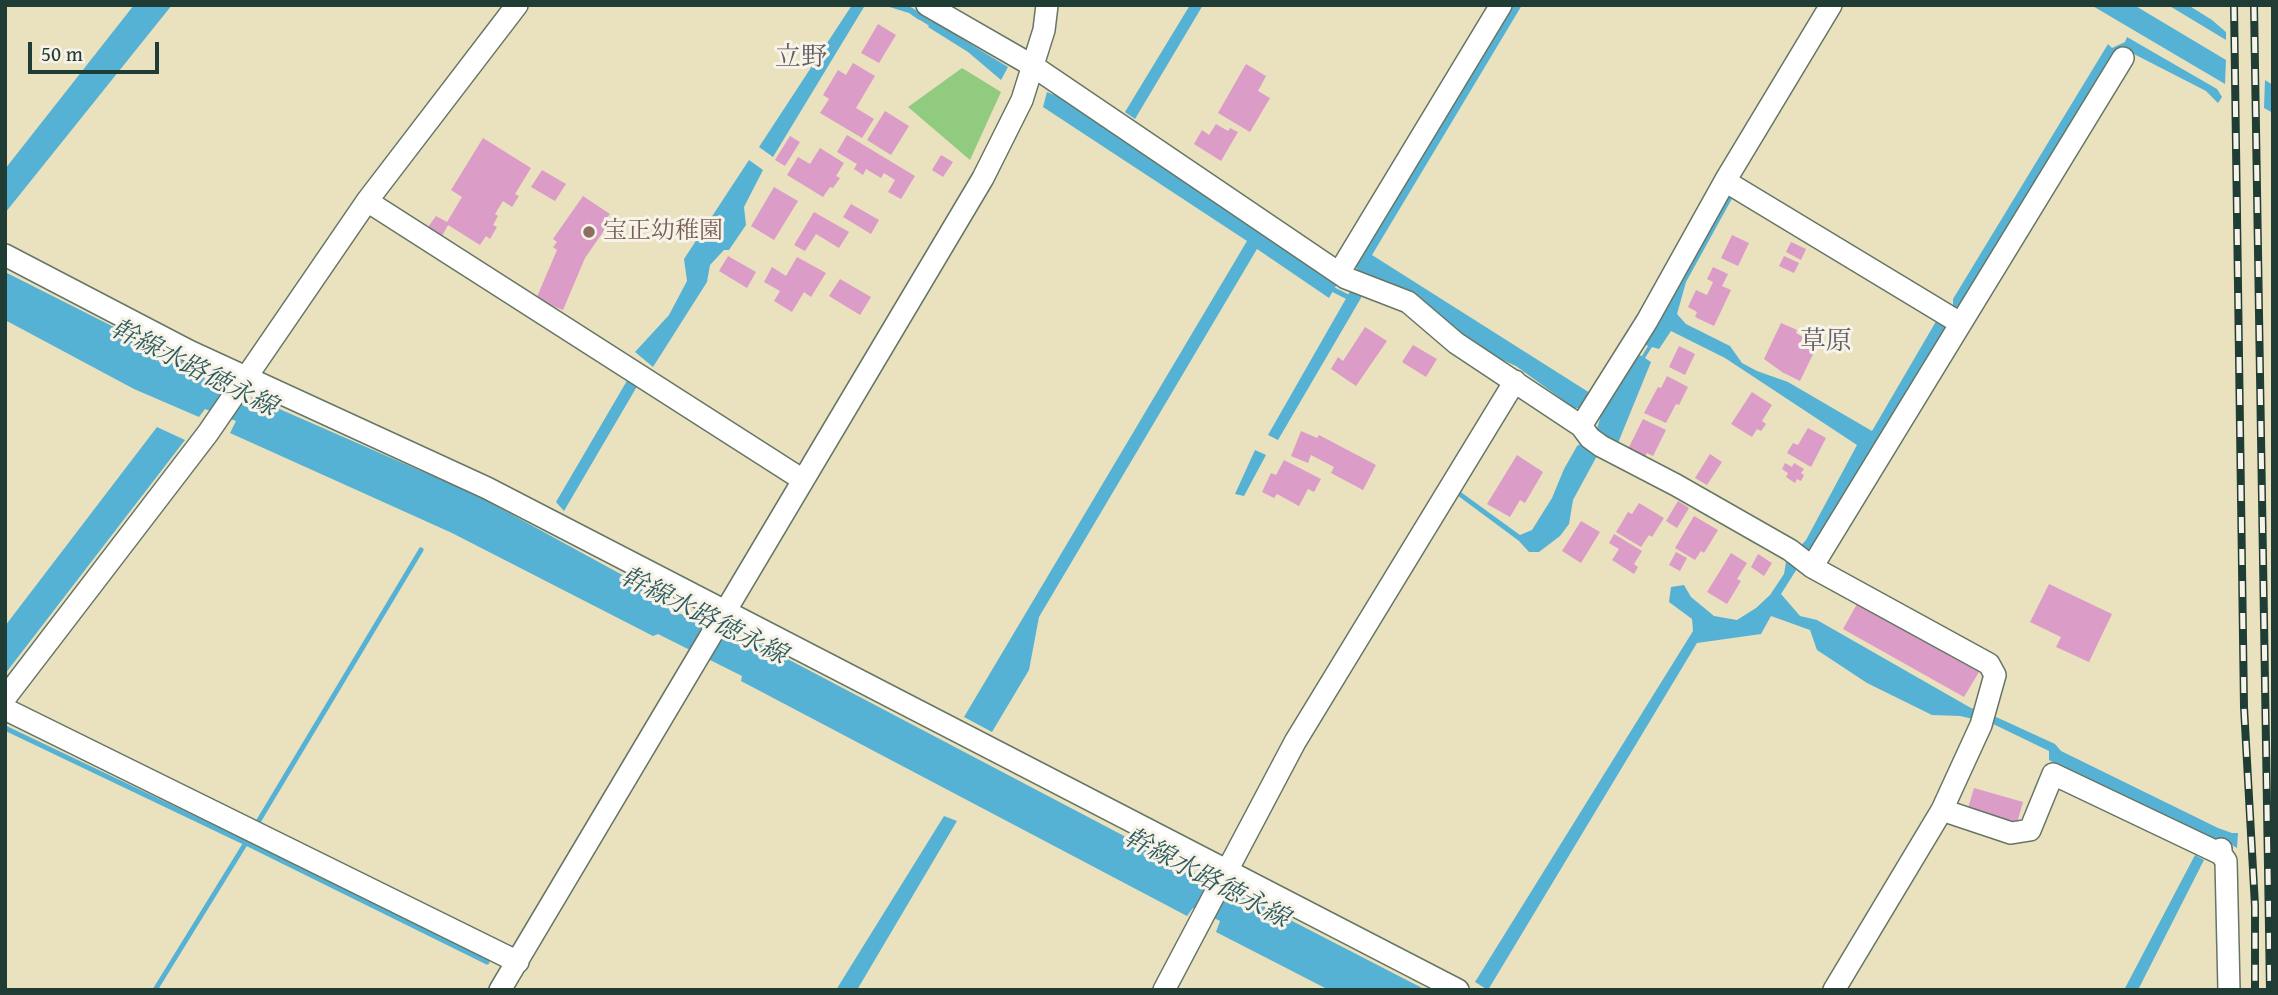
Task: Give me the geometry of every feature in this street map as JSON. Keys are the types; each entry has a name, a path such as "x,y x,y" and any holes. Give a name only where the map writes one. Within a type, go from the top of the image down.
{"street":[{"path":"5,698 208,433 367,201 517,5"},
{"path":"927,5 1033,66 1353,280 1408,302 1457,343 1515,382 1592,425 1676,485 1790,550 1812,567 1989,664 1995,675 1983,717 1942,810 1834,990"},
{"path":"500,990 983,178 1022,100 1044,30 1047,5"},
{"path":"1353,280 1501,5"},
{"path":"1592,425 1725,181 1831,5"},
{"path":"1812,567 1951,317 2123,58"},
{"path":"1725,181 1951,317"},
{"path":"367,201 803,480"},
{"path":"5,255 189,351 487,488 1458,990"},
{"path":"1164,990 1295,742 1515,382"},
{"path":"5,709 518,962"},
{"path":"1942,810 2011,832 2030,831 2053,774 2221,852 2226,861 2229,990"}],"green space":[{"path":"962,68 1001,92 970,160 908,107"}],"water":[{"path":"134,5 172,5 5,213 5,169"},
{"path":"852,5 871,5 864,7 773,157 759,147"},
{"path":"883,5 907,5 923,14 919,20 909,13"},
{"path":"1190,5 1203,5 1135,119 1125,112"},
{"path":"1513,5 1522,5 1372,255 1590,393 1603,408 1638,355 1642,356 1648,346 1645,344 1727,195 1734,195 1686,282 1677,314 1686,324 1730,346 1742,363 1788,382 1872,431 1938,318 1944,321 1953,306 1953,299 2108,44 2112,48 2125,42 2127,37 2217,89 2222,97 2218,103 2206,91 2130,52 2127,47 2114,52 1948,331 1781,594 1800,616 1817,620 1971,708 2055,744 2061,751 2218,828 2238,833 2237,848 2230,844 2207,842 2049,760 2049,751 1991,723 1960,716 1932,715 1867,683 1817,650 1810,630 1771,616 1761,634 1697,643 1488,990 1475,982 1693,631 1692,619 1669,602 1671,587 1684,585 1691,597 1714,616 1737,620 1756,608 1770,595 1784,574 1786,562 1806,540 1857,445 1725,358 1671,331 1659,349 1652,347 1645,358 1651,362 1618,443 1601,438 1598,454 1573,500 1569,524 1560,536 1539,552 1529,552 1519,541 1457,495 1458,490 1520,535 1532,530 1552,498 1577,446 1595,435 1602,412 1586,404 1583,408 1574,408 1516,366 1489,354 1413,296 1362,289 1361,298 1278,440 1268,435 1360,274 1355,266"},
{"path":"2091,5 2134,5 2226,60 2225,84"},
{"path":"2168,5 2188,5 2226,32 2226,40"},
{"path":"933,21 1008,67 1001,80 968,52 928,27"},
{"path":"2265,80 2273,85 2273,113 2264,108"},
{"path":"1047,92 1062,98 1337,284 1329,298 1257,249 1039,617 1029,670 992,732 964,717 1247,241 1043,107"},
{"path":"749,160 763,170 744,207 746,225 729,250 724,250 710,265 707,282 653,367 635,352 669,315 687,281 684,259"},
{"name":"幹線水路徳永線","path":"5,272 215,378 214,390 247,407 252,397 476,495 670,601 669,608 755,651 759,644 1204,878 1201,887 1231,899 1234,891 1426,990 1329,990 1216,932 1220,921 1193,908 1187,916 741,681 742,676 658,634 653,636 452,533 230,433 236,421 205,409 199,417 134,389 5,320"},
{"path":"628,379 639,383 564,511 556,502"},
{"path":"157,427 185,440 5,674 5,626"},
{"path":"1255,450 1266,455 1244,496 1235,494"},
{"path":"944,816 957,821 857,990 836,990"},
{"path":"2195,855 2204,860 2138,990 2124,990"}],"building":[{"path":"878,24 896,35 879,63 861,53"},
{"path":"853,63 875,76 856,108 874,119 862,138 820,113 829,99 823,95 838,70 846,75"},
{"path":"1246,64 1266,76 1258,91 1270,98 1250,132 1218,113"},
{"path":"885,111 909,126 891,155 867,140"},
{"path":"1216,124 1228,131 1230,128 1238,132 1221,161 1194,144 1202,130 1209,135"},
{"path":"847,135 915,176 901,199 888,192 895,180 884,173 881,178 866,169 863,175 854,169 857,164 837,152"},
{"path":"790,136 800,142 785,166 775,160"},
{"path":"483,138 531,168 515,194 519,196 512,207 503,201 495,214 498,216 493,225 497,227 490,239 486,236 480,245 448,225 442,236 428,227 436,216 447,222 462,197 451,190"},
{"path":"820,148 844,163 836,176 840,178 823,197 787,175 798,157 810,164"},
{"path":"941,155 953,162 943,177 932,170"},
{"path":"542,170 566,184 555,201 531,187"},
{"path":"774,187 798,201 774,240 751,226"},
{"path":"583,196 610,214 606,219 610,222 585,258 563,310 536,299 557,250 553,247 557,242 553,239"},
{"path":"851,204 879,220 871,234 843,217"},
{"path":"814,212 849,232 839,248 816,234 805,251 794,245"},
{"path":"1732,235 1749,243 1738,266 1721,258"},
{"path":"1791,242 1806,249 1801,260 1786,252"},
{"path":"728,256 756,272 747,288 719,271"},
{"path":"1784,256 1799,263 1794,273 1779,266"},
{"path":"797,257 826,273 811,297 804,292 792,312 774,301 780,291 764,282 772,267 786,276"},
{"path":"1713,267 1728,274 1722,286 1731,290 1714,326 1695,317 1697,312 1688,307 1696,290 1707,295 1713,282 1707,279"},
{"path":"840,279 871,297 860,315 829,296"},
{"path":"1781,323 1797,330 1796,333 1803,337 1800,343 1815,350 1800,381 1764,359"},
{"path":"1365,327 1387,341 1356,386 1331,369 1338,357 1343,361"},
{"path":"1413,345 1437,359 1426,377 1402,362"},
{"path":"1679,346 1695,354 1685,375 1669,367"},
{"path":"1667,376 1688,387 1666,423 1644,413"},
{"path":"1752,392 1772,405 1762,421 1766,424 1761,431 1757,429 1752,437 1731,424"},
{"path":"1643,419 1666,430 1653,456 1647,453 1644,459 1627,451"},
{"path":"1808,428 1826,438 1811,467 1787,453 1793,443 1798,445"},
{"path":"1301,431 1317,438 1319,435 1376,465 1363,490 1331,473 1334,467 1311,455 1308,463 1291,456"},
{"path":"1710,454 1722,462 1707,485 1695,478"},
{"path":"1517,455 1543,472 1525,503 1520,500 1510,517 1487,504"},
{"path":"1284,460 1321,479 1314,492 1308,489 1299,506 1277,494 1274,498 1262,492 1271,473 1276,475"},
{"path":"1785,463 1792,467 1794,463 1804,469 1801,481 1797,479 1795,483 1786,477 1788,473 1782,469"},
{"path":"1678,501 1689,508 1677,528 1666,521"},
{"path":"1639,503 1664,518 1652,537 1649,535 1641,547 1616,532 1628,512 1632,514"},
{"path":"1694,516 1718,530 1704,553 1701,551 1695,560 1675,548"},
{"path":"1581,521 1600,532 1581,563 1562,551"},
{"path":"1614,534 1642,551 1634,564 1638,567 1634,574 1612,560 1619,549 1609,543"},
{"path":"1676,552 1687,558 1680,571 1669,565"},
{"path":"1731,553 1747,563 1737,579 1741,581 1727,604 1707,592"},
{"path":"1758,554 1772,563 1764,576 1751,567"},
{"path":"2049,584 2112,614 2089,662 2056,647 2061,637 2030,622"},
{"path":"1857,604 1979,672 1964,697 1843,629"},
{"path":"1974,788 2023,802 2017,823 1968,808"}],"waterway":[{"path":"915,14 934,26"},
{"path":"1328,287 1350,298"},
{"path":"255,827 421,550"},
{"path":"5,728 487,962"},
{"path":"155,990 247,841"}],"railway":[{"path":"2234,5 2244,707 2255,906 2255,990"},
{"path":"2254,5 2270,990"}],"place":[{"name":"宝正幼稚園","path":"589,232"}],"district":[{"name":"立野","path":"801,58"},
{"name":"草原","path":"1826,342"}]}
